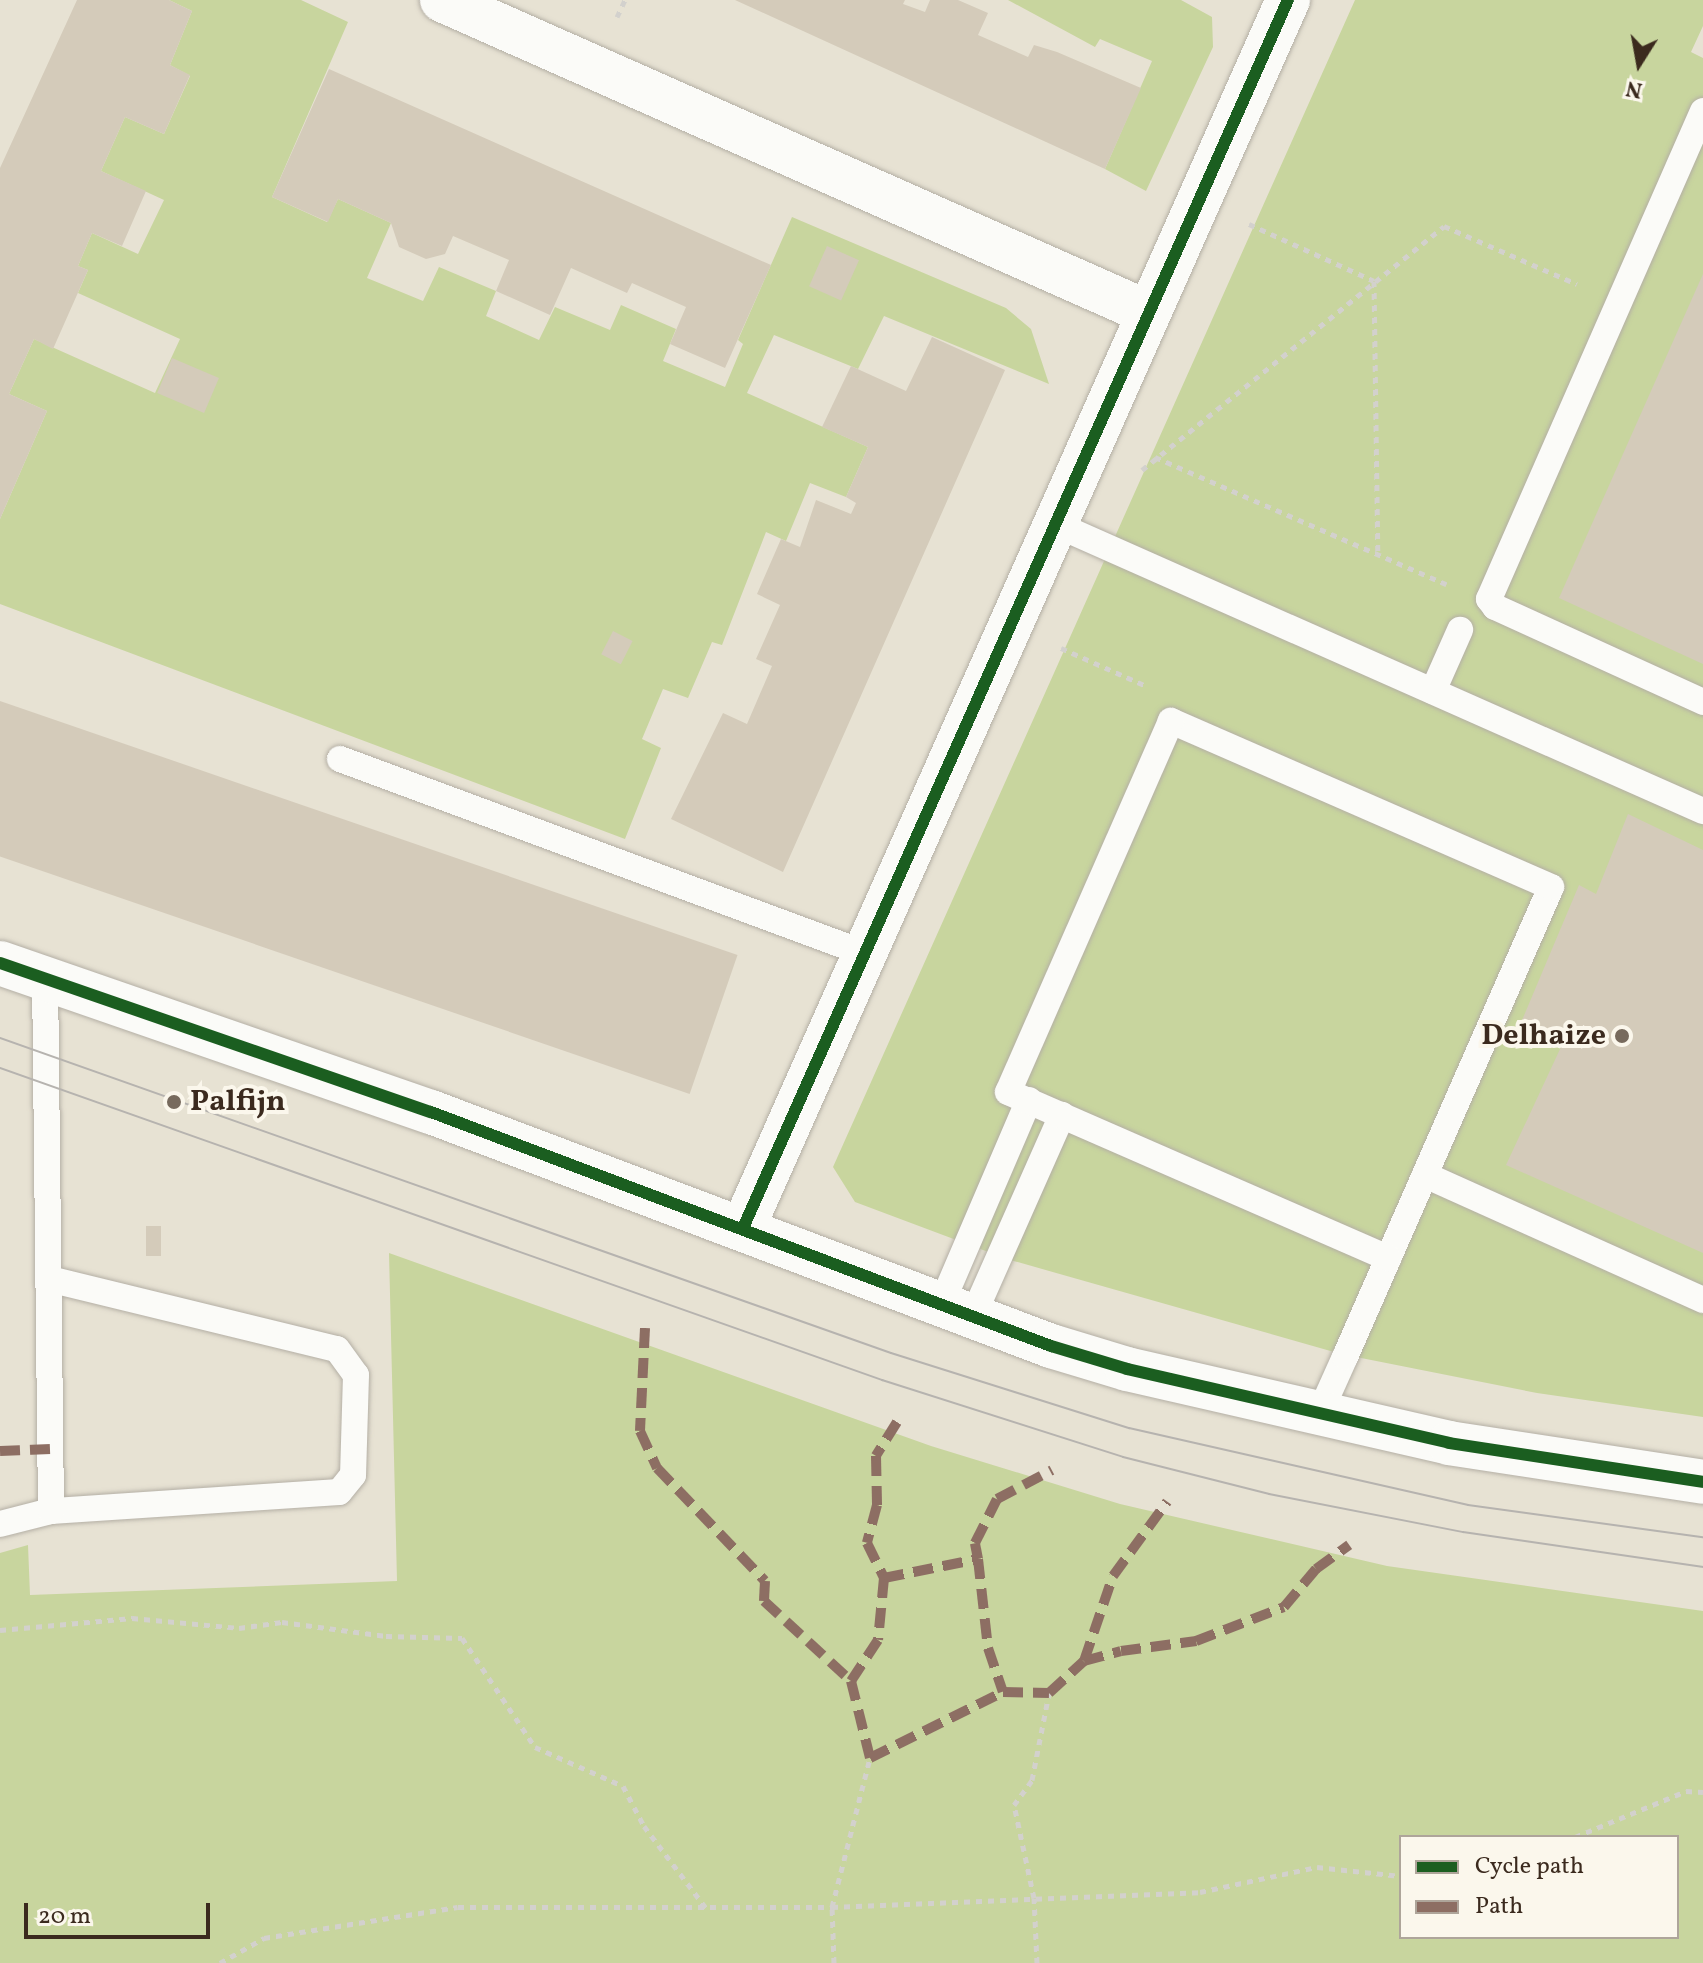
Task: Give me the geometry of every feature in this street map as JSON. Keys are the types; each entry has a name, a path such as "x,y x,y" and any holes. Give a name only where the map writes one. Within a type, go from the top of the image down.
{"street":[{"path":"442,0 1149,313"},
{"path":"743,1228 1288,0"},
{"path":"0,963 431,1112 957,1310 1127,1369 1318,1417 1478,1448 1703,1482"}],"lane":[{"path":"1703,111 1489,599 1495,607 1703,702"},
{"path":"1055,524 1703,811"},
{"path":"1433,691 1460,630"},
{"path":"1318,1417 1425,1175 1551,887 1171,721 1008,1092 1388,1258"},
{"path":"340,759 864,953"},
{"path":"45,978 51,1511"},
{"path":"957,1310 1029,1100"},
{"path":"957,1310 1062,1115"},
{"path":"1425,1175 1703,1300"},
{"path":"0,1524 51,1511 339,1492 348,1486 355,1464 356,1375 337,1349 49,1279"}],"path":[{"path":"614,24 625,0"},
{"path":"1253,225 1374,281"},
{"path":"1132,479 1155,457 1444,226 1528,263"},
{"path":"1374,281 1378,554"},
{"path":"1155,457 1396,562"},
{"path":"1057,646 1151,688"},
{"path":"0,1630 132,1618 239,1628 282,1622 386,1636 462,1638 535,1747 623,1786 644,1826 707,1908"},
{"path":"1037,1963 1034,1898 1014,1805 1032,1780 1049,1693"},
{"path":"834,1963 832,1907 870,1758"},
{"path":"1580,1835 1686,1791 1703,1792"},
{"path":"220,1963 264,1938 458,1907 832,1907 1200,1892 1317,1867 1399,1876"}],"green space":[{"path":"169,0 301,0 348,22 272,197 327,222 338,199 391,223 367,278 423,301 439,267 496,291 486,316 539,340 555,307 610,330 621,305 676,329 663,361 725,387 743,344 738,340 792,217 1006,308 1031,329 1049,384 884,316 858,369 774,335 747,393 868,447 846,497 810,483 786,541 766,532 722,645 712,642 688,698 663,689 642,739 661,748 625,839 0,604 0,519 47,411 9,394 34,339 155,393 180,339 78,293 88,270 78,266 92,233 138,254 164,200 101,171 125,117 164,134 190,76 170,65 192,11"},
{"path":"1008,0 1181,0 1212,17 1213,47 1146,191 1105,169 1152,61 1100,39 1095,47"},
{"path":"1355,0 1703,0 1703,26 1691,52 1703,58 1703,1417 1537,1393 1341,1354 1007,1259 855,1202 833,1167"},
{"path":"389,1253 931,1446 1120,1504 1387,1566 1703,1611 1703,1963 0,1963 0,1553 28,1545 30,1595 397,1581"}],"building":[{"path":"77,0 169,0 192,11 170,65 190,75 164,134 125,117 101,171 146,191 122,246 92,233 78,266 88,270 53,349 34,339 9,394 47,411 0,519 0,168"},
{"path":"735,0 905,0 903,4 925,12 930,0 958,0 988,13 978,35 1028,57 1034,45 1057,52 1141,88 1105,169"},
{"path":"329,69 771,265 725,368 670,344 686,307 632,283 627,293 571,268 550,315 496,291 509,260 453,236 445,254 426,259 399,247 391,223 338,199 328,222 272,197"},
{"path":"827,246 859,260 841,300 809,286"},
{"path":"1703,274 1703,664 1559,598"},
{"path":"932,337 1005,370 783,872 671,819 723,713 747,724 772,666 756,659 780,605 757,594 781,539 800,547 816,500 851,514 856,503 846,497 868,447 822,427 851,366 906,391"},
{"path":"172,358 219,378 204,413 157,393"},
{"path":"613,631 633,641 621,664 601,654"},
{"path":"0,701 738,955 690,1094 0,856"},
{"name":"Delhaize","path":"1628,814 1703,850 1703,1253 1506,1165 1561,1047 1520,1025 1579,885 1596,894"},
{"path":"146,1226 161,1226 161,1256 146,1256"}],"tram line":[{"path":"0,1038 891,1353 1129,1428 1468,1505 1703,1537"},
{"path":"0,1068 882,1380 1123,1457 1269,1494 1463,1532 1703,1567"}],"marked path":[{"path":"645,1328 640,1431 657,1468 765,1581 764,1601 851,1681"},
{"path":"897,1422 876,1456 877,1505 867,1543 884,1578 878,1640 851,1681 870,1758 1003,1692 1049,1693 1084,1661 1121,1651 1196,1641 1284,1607 1316,1569 1349,1545"},
{"path":"0,1451 51,1449"},
{"path":"884,1578 978,1559 975,1543 997,1499 1052,1470"},
{"path":"1084,1661 1113,1576 1167,1502"},
{"path":"978,1559 988,1648 1003,1692"}],"cycle path":[{"path":"743,1228 1288,0"},
{"path":"0,963 431,1112 1051,1346 1127,1369 1449,1443 1703,1482"}],"place":[{"name":"Delhaize","path":"1622,1036"},
{"name":"Palfijn","path":"174,1102"}]}
